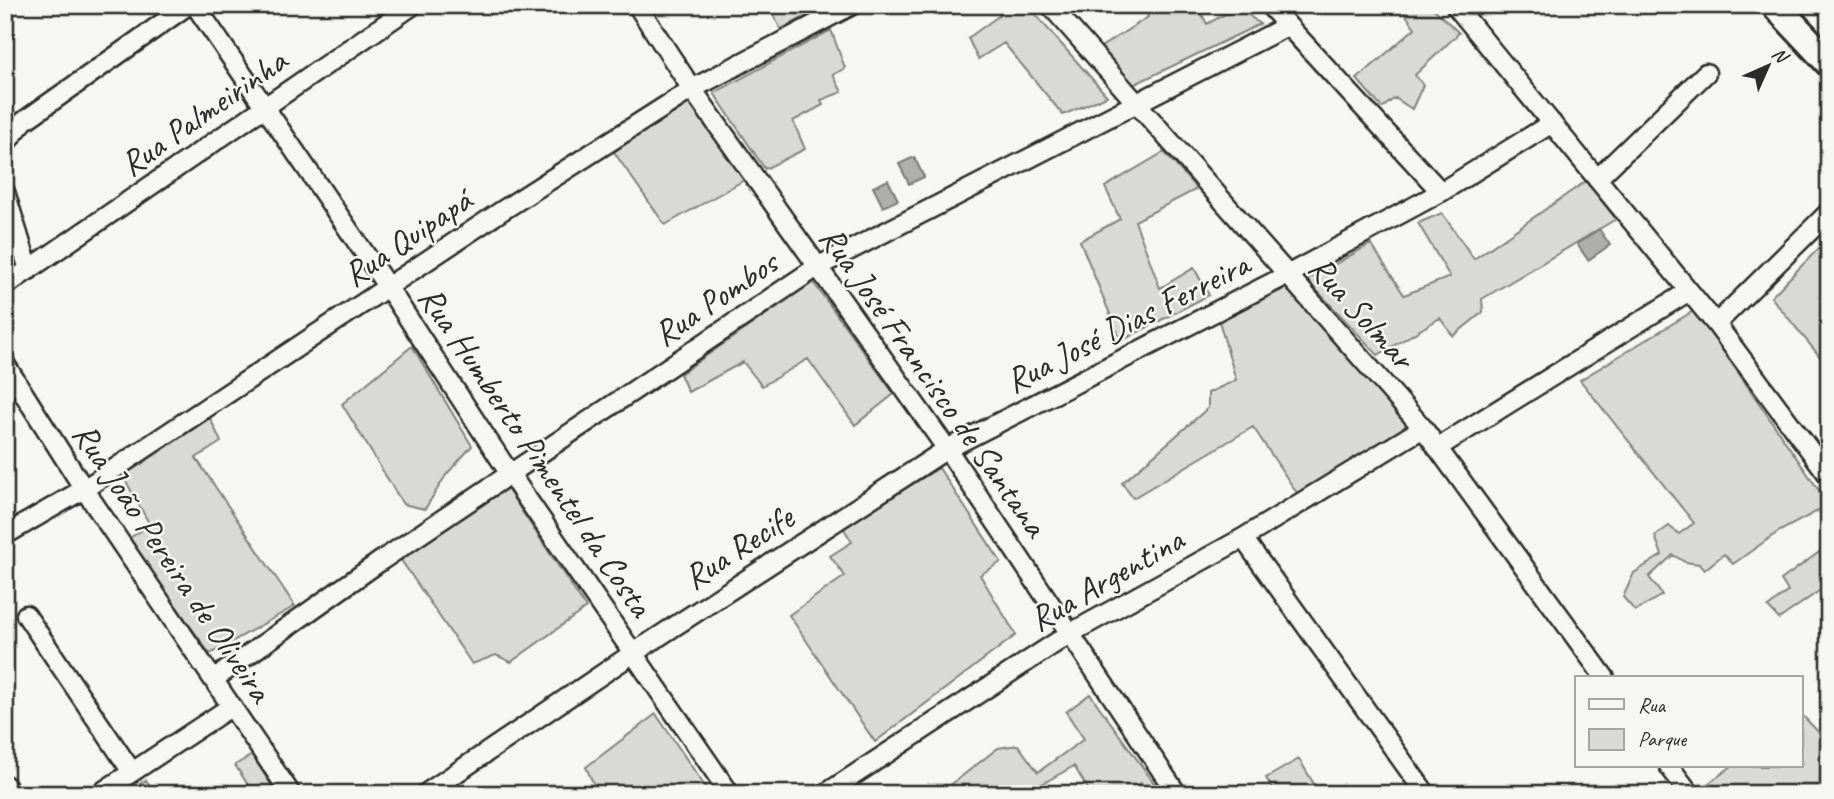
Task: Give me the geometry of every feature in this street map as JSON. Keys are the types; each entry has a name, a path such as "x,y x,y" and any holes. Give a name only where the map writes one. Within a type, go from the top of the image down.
{"main road":[{"path":"1775,5 1829,63"}],"street":[{"path":"5,144 24,121 188,5"},
{"name":"Rua Humberto Pimentel da Costa","path":"195,5 389,289 510,474 635,652 730,794"},
{"name":"Rua Palmeirinha","path":"5,286 413,5"},
{"name":"Rua José Francisco de Santana","path":"637,5 692,89 947,449 1177,794"},
{"name":"Rua Quipapá","path":"5,535 84,489 389,289 499,212 692,89 852,5"},
{"name":"Rua Solmar","path":"1050,5 1137,100 1423,428 1604,676"},
{"path":"1269,5 1441,192"},
{"path":"1455,5 1716,324 1829,476"},
{"name":"Rua Pombos","path":"214,679 382,560 817,267 1137,100 1287,26"},
{"path":"1597,179 1706,73"},
{"name":"Rua José Dias Ferreira","path":"947,449 1287,275 1441,192 1552,123"},
{"path":"5,192 29,270"},
{"path":"1716,324 1829,212"},
{"path":"1437,448 1689,291"},
{"name":"Rua João Pereira de Oliveira","path":"5,364 84,489 291,794"},
{"name":"Rua Argentina","path":"825,794 1069,634 1243,538 1423,428"},
{"name":"Rua Recife","path":"425,794 635,652 947,449"},
{"path":"1243,538 1426,794"},
{"path":"26,615 132,772"},
{"path":"99,794 232,706"},
{"path":"1670,768 1690,794"},
{"path":"5,785 12,794"}],"green space":[{"path":"767,5 828,5 781,29"},
{"path":"996,5 1027,5 1107,96 1063,115 1004,43 978,59 968,38 1000,15"},
{"path":"1143,5 1197,5 1207,24 1238,7 1260,24 1133,85 1101,47 1148,17"},
{"path":"1399,5 1430,5 1459,33 1415,75 1423,85 1412,109 1395,98 1382,108 1357,79 1415,28"},
{"path":"831,30 845,68 833,75 842,92 821,100 823,105 793,121 805,149 765,169 714,93"},
{"path":"687,101 746,179 665,225 614,152"},
{"path":"1164,152 1197,189 1135,221 1160,288 1194,268 1209,295 1121,341 1080,241 1120,219 1105,187"},
{"path":"1586,181 1616,219 1482,299 1483,312 1453,336 1440,318 1378,355 1307,280 1371,244 1404,295 1450,277 1418,223 1442,213 1474,259"},
{"path":"1819,248 1829,261 1829,368 1771,297"},
{"path":"813,282 894,394 855,425 808,359 762,386 743,362 688,392 680,374"},
{"path":"1286,288 1408,426 1297,493 1253,427 1133,498 1122,483 1208,408 1208,393 1236,380 1219,321"},
{"path":"1695,310 1829,505 1778,532 1733,564 1724,554 1704,570 1699,564 1685,562 1673,555 1649,577 1662,595 1635,611 1623,597 1634,573 1662,555 1655,536 1669,526 1679,534 1694,523 1580,380"},
{"path":"412,346 472,446 446,475 425,509 403,504 342,404"},
{"path":"210,418 221,442 196,458 295,606 210,654 128,539 150,525 123,476"},
{"path":"939,468 1001,562 980,575 1016,635 875,742 789,615 845,576 830,556 852,542 844,529 848,523"},
{"path":"506,487 586,608 511,662 496,655 472,664 401,560"},
{"path":"1829,545 1829,584 1779,619 1768,607 1788,591 1781,580"},
{"path":"1090,694 1162,794 1149,794 1141,783 1120,794 1091,794 1074,766 1024,794 939,794 998,748 1018,745 1038,772 1084,739 1066,712"},
{"path":"656,714 710,794 598,794 586,767"},
{"path":"1802,715 1829,743 1829,794 1711,794 1705,786 1729,768 1802,768"},
{"path":"252,755 277,794 254,794 235,765"},
{"path":"1299,759 1320,794 1276,794 1266,778"},
{"path":"146,780 156,794 125,794"}],"shaded area":[{"path":"914,157 924,177 909,184 899,164"},
{"path":"888,180 898,200 883,207 873,187"},
{"path":"1599,229 1610,245 1588,260 1577,244"}]}
